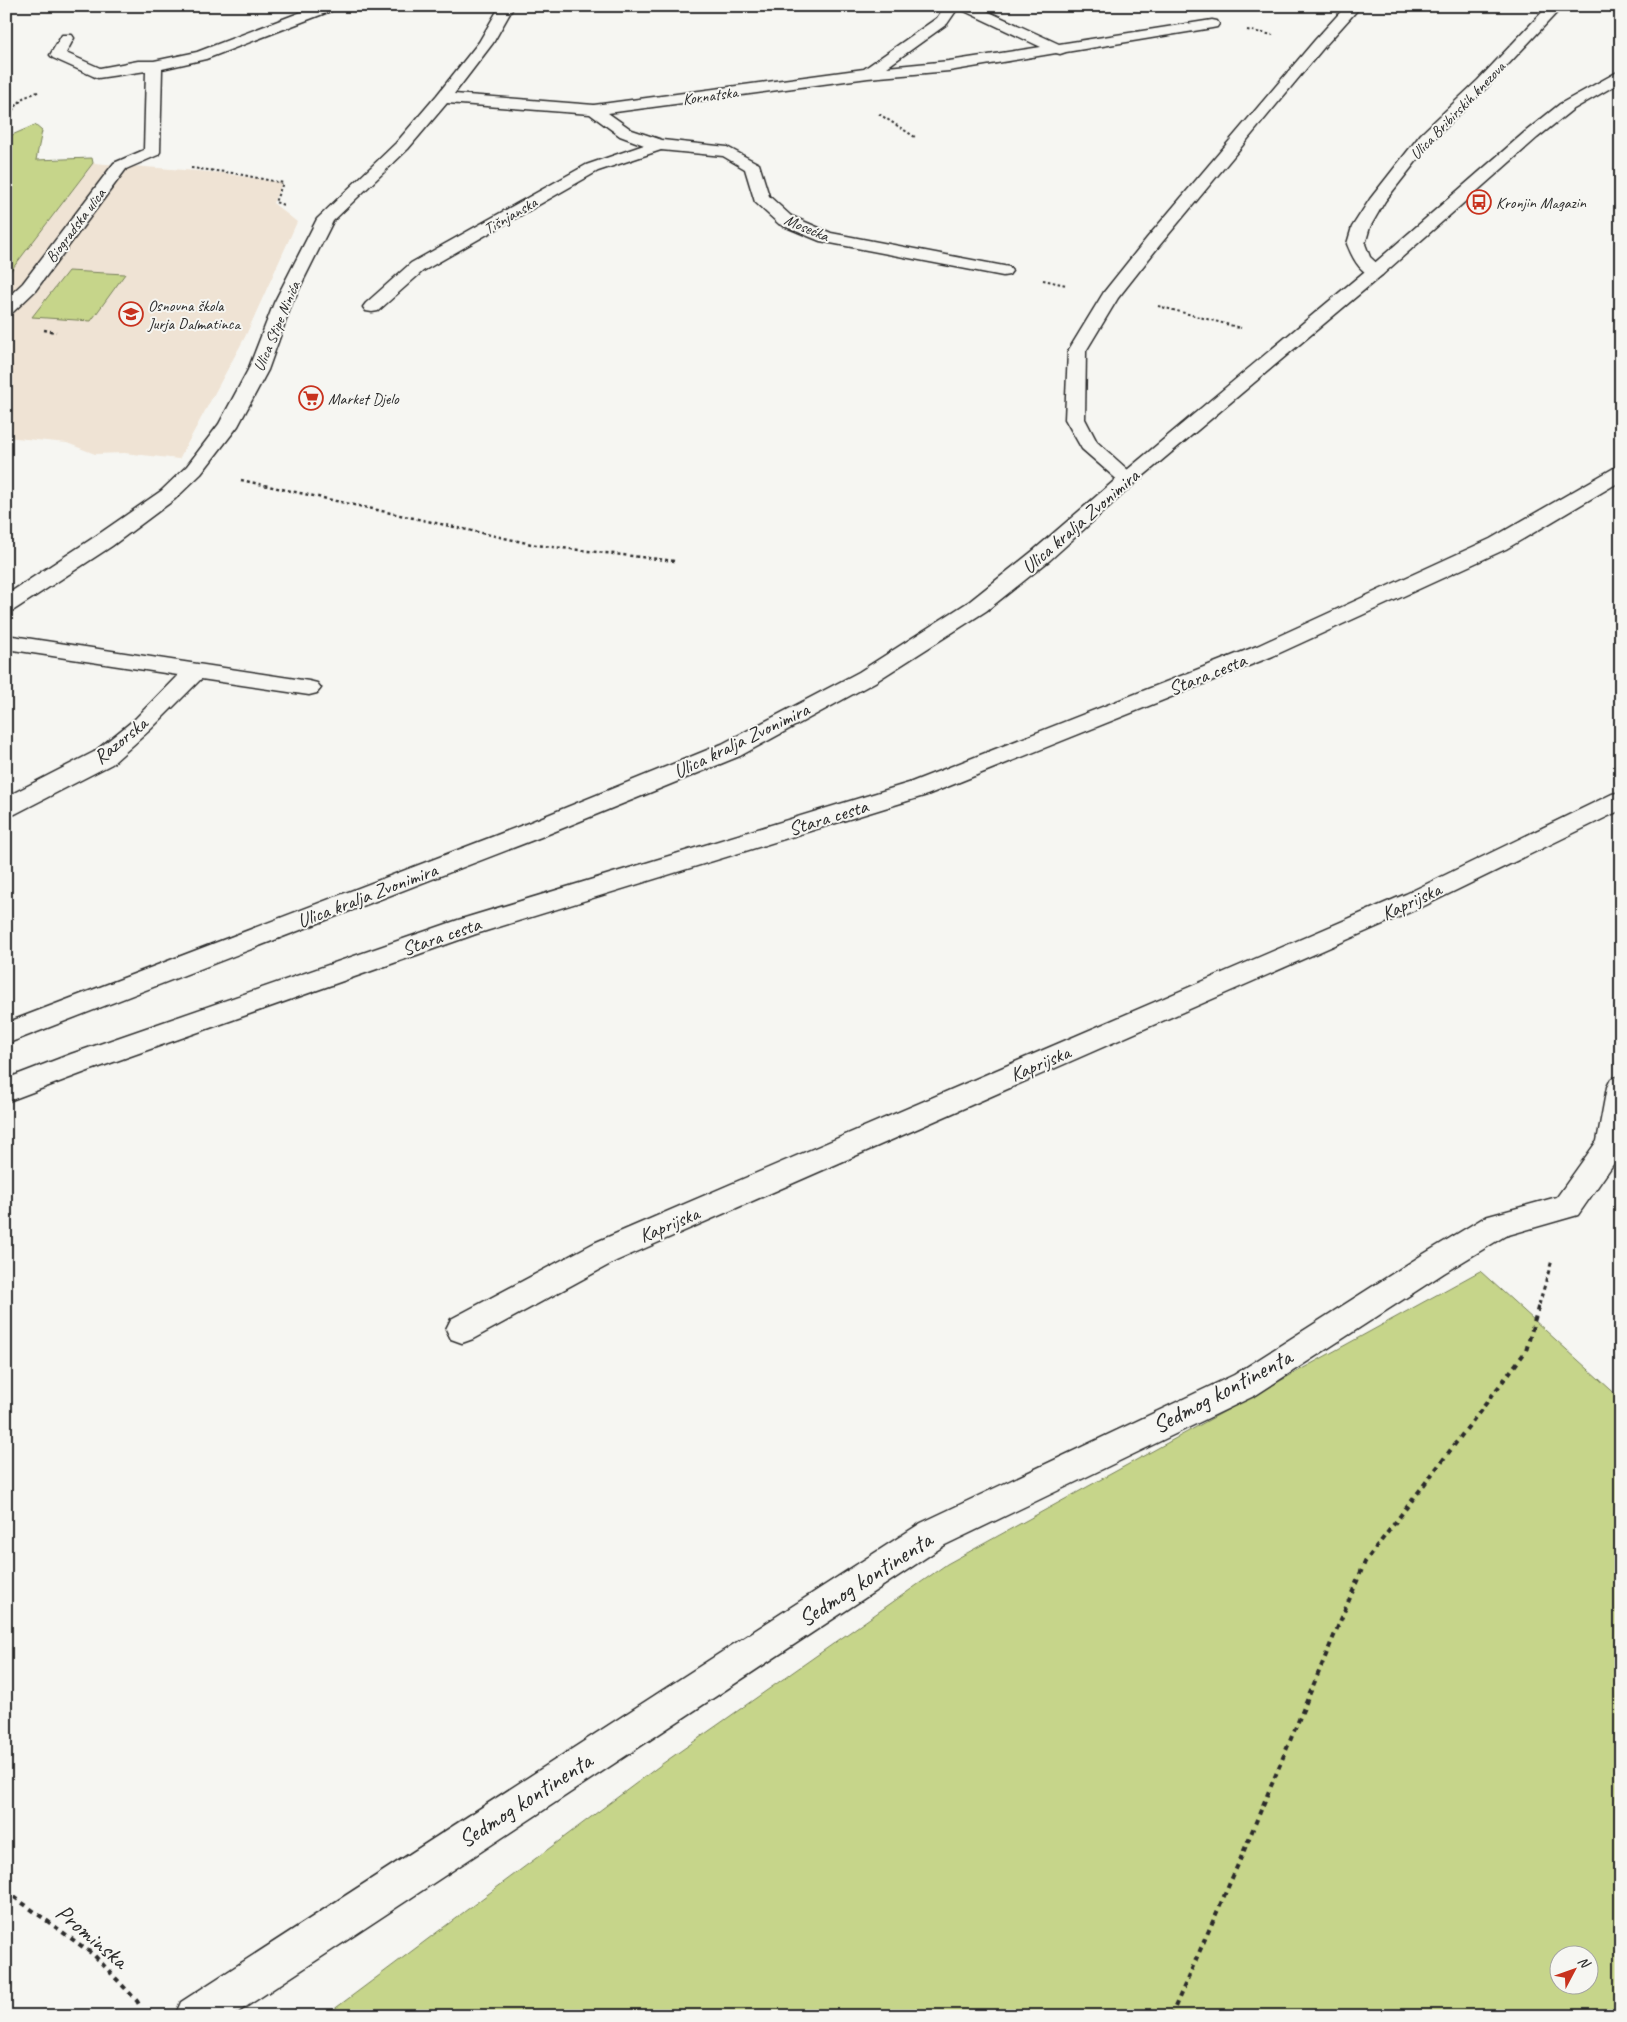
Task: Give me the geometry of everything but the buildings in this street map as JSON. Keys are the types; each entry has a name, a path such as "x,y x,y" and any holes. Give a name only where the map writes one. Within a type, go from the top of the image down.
{"street":[{"path":"67,38 58,55 98,74 138,66 154,66 201,56 332,6"},
{"name":"Ulica Stipe Ninića","path":"6,606 168,495 194,470 228,426 258,370 283,303 326,220 402,146 443,98 486,43 507,6"},
{"name":"Kornatska","path":"443,98 594,110 868,73 942,21 952,6"},
{"path":"969,9 993,6"},
{"path":"1128,479 1089,445 1075,420 1077,350 1110,296 1320,43 1354,6"},
{"name":"Ulica Bribirskih knezova","path":"1376,271 1362,259 1356,244 1361,227 1378,199 1427,137 1483,83 1556,6"},
{"path":"969,9 1060,50"},
{"path":"868,73 949,66 1060,50 1212,24"},
{"path":"152,152 154,66"},
{"name":"Ulica kralja Zvonimira","path":"6,1034 532,831 731,750 867,677 978,606 1042,555 1128,479 1376,271 1552,118 1566,107 1621,75"},
{"name":"Mosećka","path":"594,110 626,133 660,145 727,152 753,166 761,198 785,220 826,237 1003,271"},
{"name":"Tišnjanska","path":"372,307 417,266 592,168 660,145"},
{"name":"Biogradska ulica","path":"6,309 29,287 120,166 152,152"},
{"name":"Stara cesta","path":"6,1091 81,1062 467,927 918,789 1265,651 1498,544 1621,472"},
{"path":"6,581 37,586"},
{"path":"6,642 309,688"},
{"name":"Razorska","path":"6,808 103,758 143,724 196,670"},
{"name":"Kaprijska","path":"462,1329 604,1252 1415,900 1621,800"},
{"path":"1567,1206 1611,1144 1621,1087"},
{"name":"Sedmog kontinenta","path":"196,2016 933,1534 1245,1385 1433,1264 1496,1226 1567,1206"}],"path":[{"path":"1212,24 1320,43"},
{"path":"152,152 164,165 233,172 283,182 275,202 326,220"},
{"path":"194,470 536,545 675,561"},
{"path":"1171,2016 1240,1860 1365,1562 1526,1351 1567,1206"},
{"name":"Prominska","path":"6,1892 94,1955 137,2001 146,2016"}],"shaded area":[{"name":"Osnovna škola Jurja Dalmatinca","path":"93,163 223,173 282,183 273,203 297,222 245,337 179,459 124,453 95,454 67,443 6,437 6,291 12,285 6,277"}],"green space":[{"path":"35,125 42,131 36,160 92,158 93,163 6,277 6,141 12,135"},
{"path":"68,271 125,274 91,321 32,317"},
{"path":"1480,1271 1621,1399 1621,2016 325,2016 662,1764 947,1564"}],"place":[{"name":"Kronjin Magazin","path":"1479,202"},
{"name":"Osnovna škola Jurja Dalmatinca","path":"131,314"},
{"name":"Market Djelo","path":"311,398"}]}
